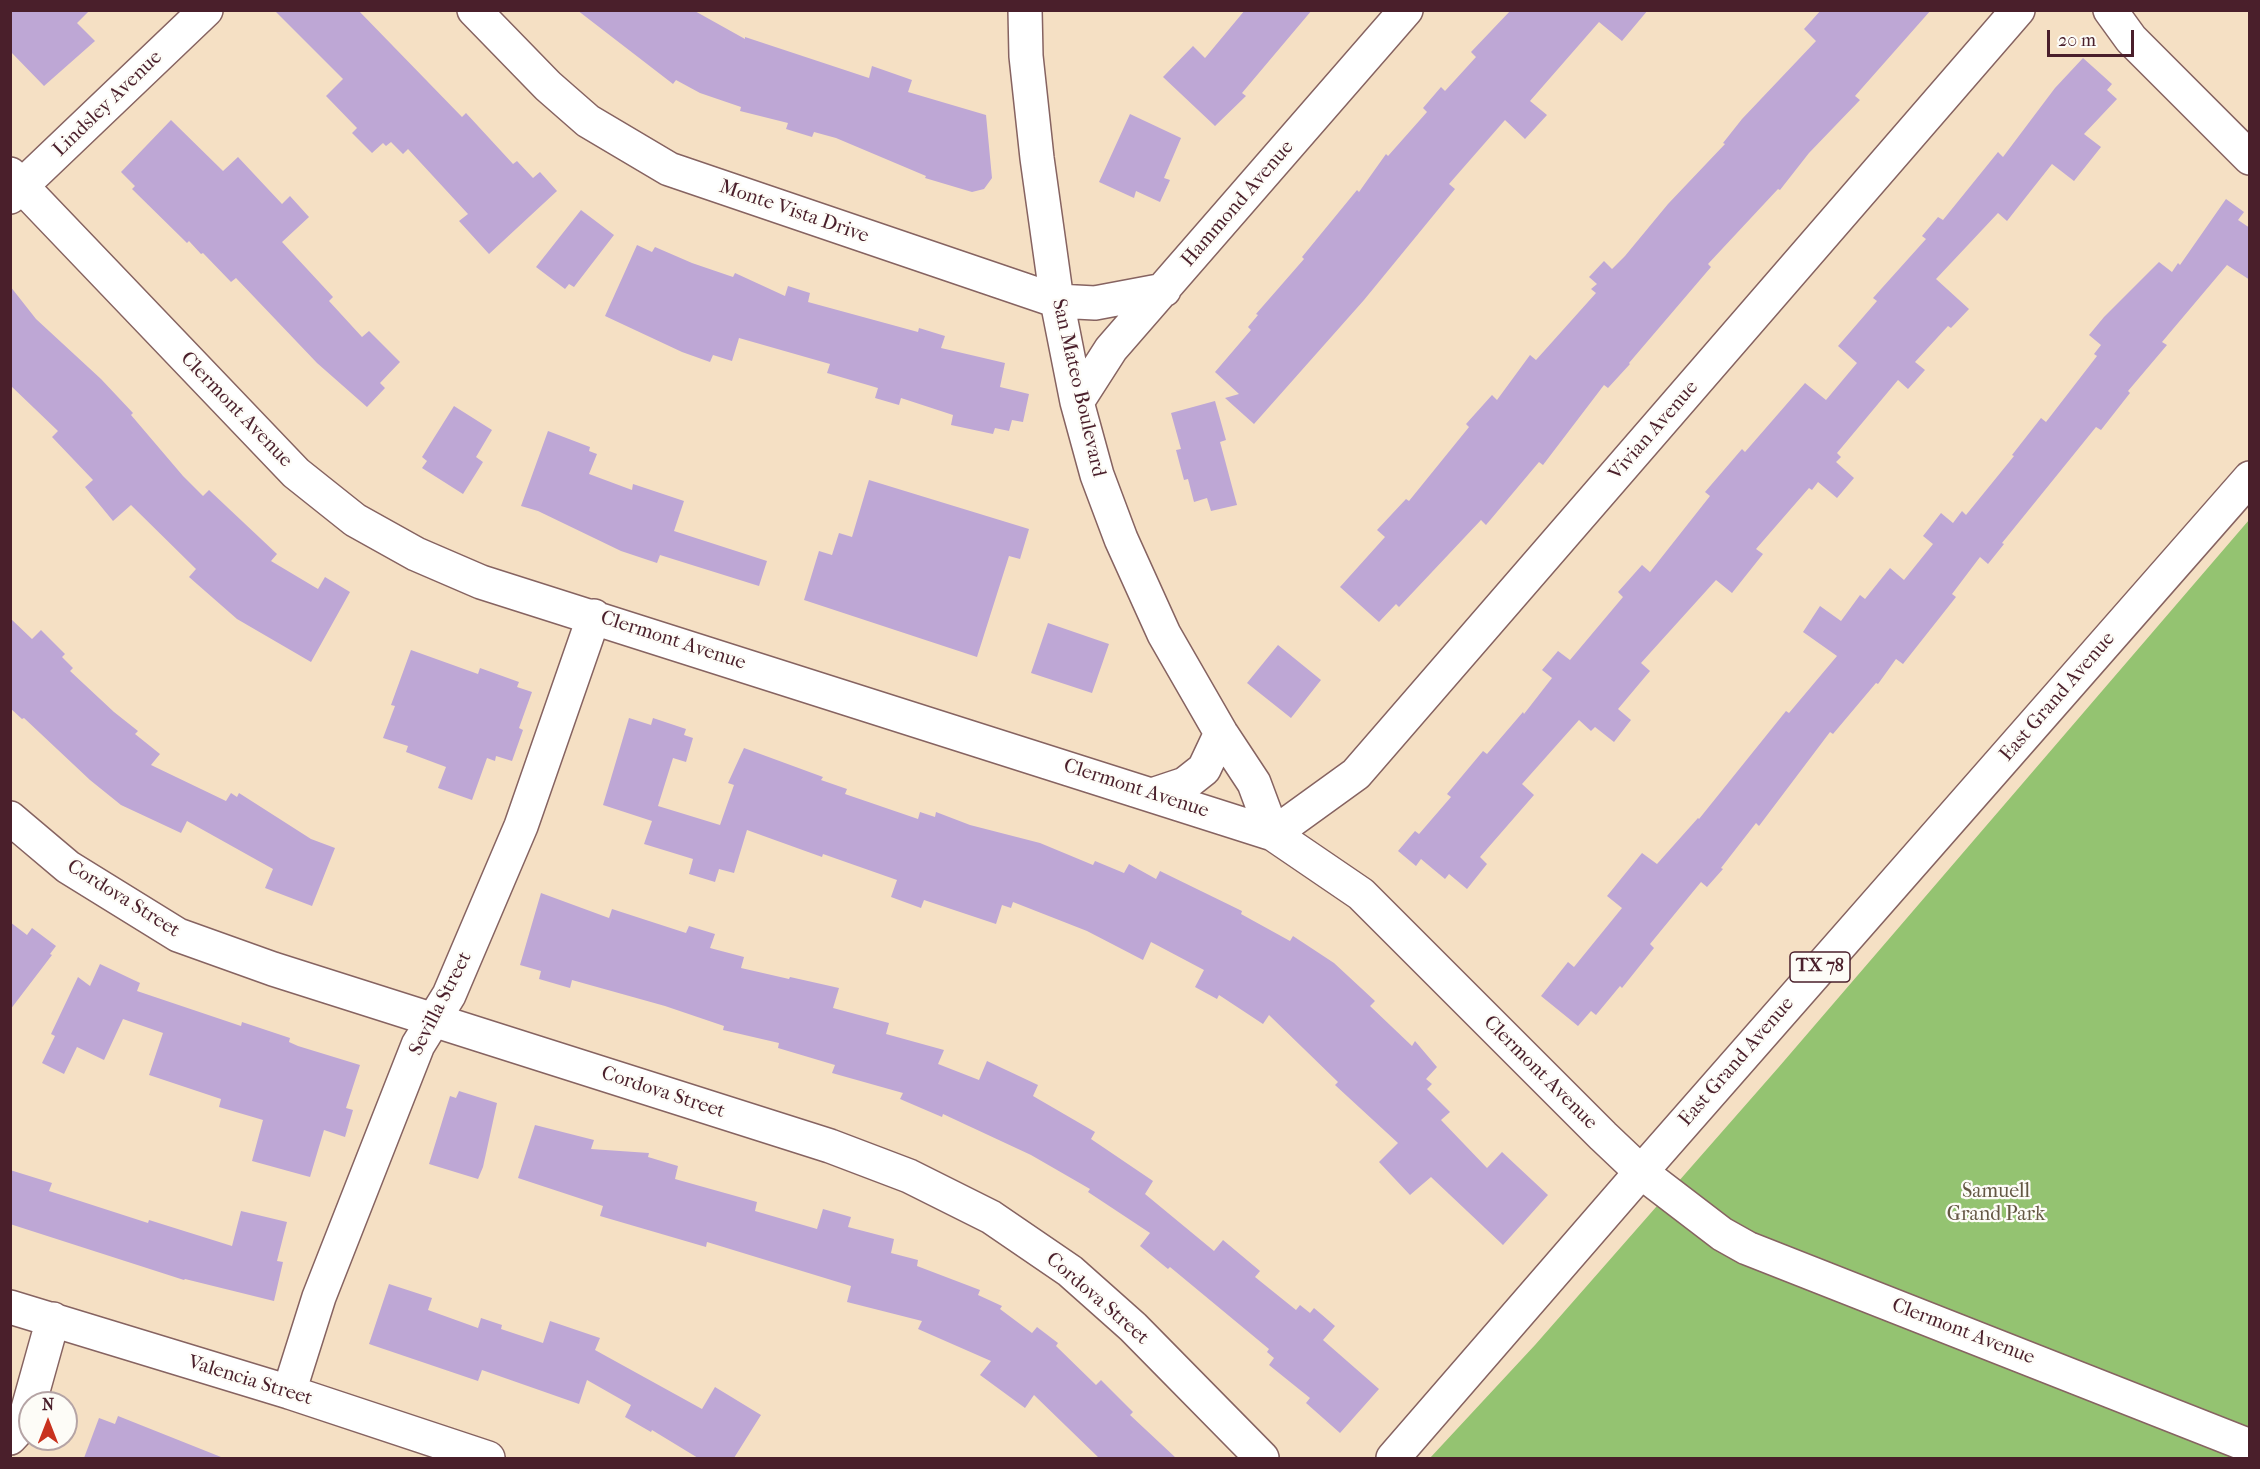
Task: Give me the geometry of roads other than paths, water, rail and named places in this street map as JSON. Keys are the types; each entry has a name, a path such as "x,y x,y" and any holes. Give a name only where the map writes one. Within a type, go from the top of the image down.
{"street":[{"name":"Lindsley Avenue","path":"14,186 206,10"},
{"name":"Monte Vista Drive","path":"474,10 548,86 588,122 669,169 1057,302 1095,303 1164,290"},
{"name":"San Mateo Boulevard","path":"1025,10 1026,56 1037,158 1057,302 1077,402 1097,475 1121,539 1164,634 1221,733 1254,783 1274,834"},
{"name":"Hammond Avenue","path":"1077,402 1111,349 1406,10"},
{"name":"Vivian Avenue","path":"1274,834 1356,774 2018,10"},
{"path":"2110,10 2131,39 2250,158"},
{"name":"Clermont Avenue","path":"14,186 296,473 355,520 416,554 481,582 594,616 1274,834 1361,894 1641,1172 1722,1234 1747,1248 2250,1446"},
{"name":"East Grand Avenue","path":"1393,1458 2250,478"},
{"name":"Sevilla Street","path":"289,1392 319,1297 418,1045 449,995 521,826 594,616"},
{"path":"1152,795 1185,784 1204,769 1221,733"},
{"name":"Cordova Street","path":"10,818 68,867 178,935 273,969 830,1146 909,1176 991,1216 1070,1271 1133,1327 1262,1458"},
{"name":"Valencia Street","path":"10,1307 289,1392 488,1458"},
{"path":"28,1458 17,1430 53,1319"}],"park label":[{"name":"Samuell Grand Park","path":"1996,1204"}]}
